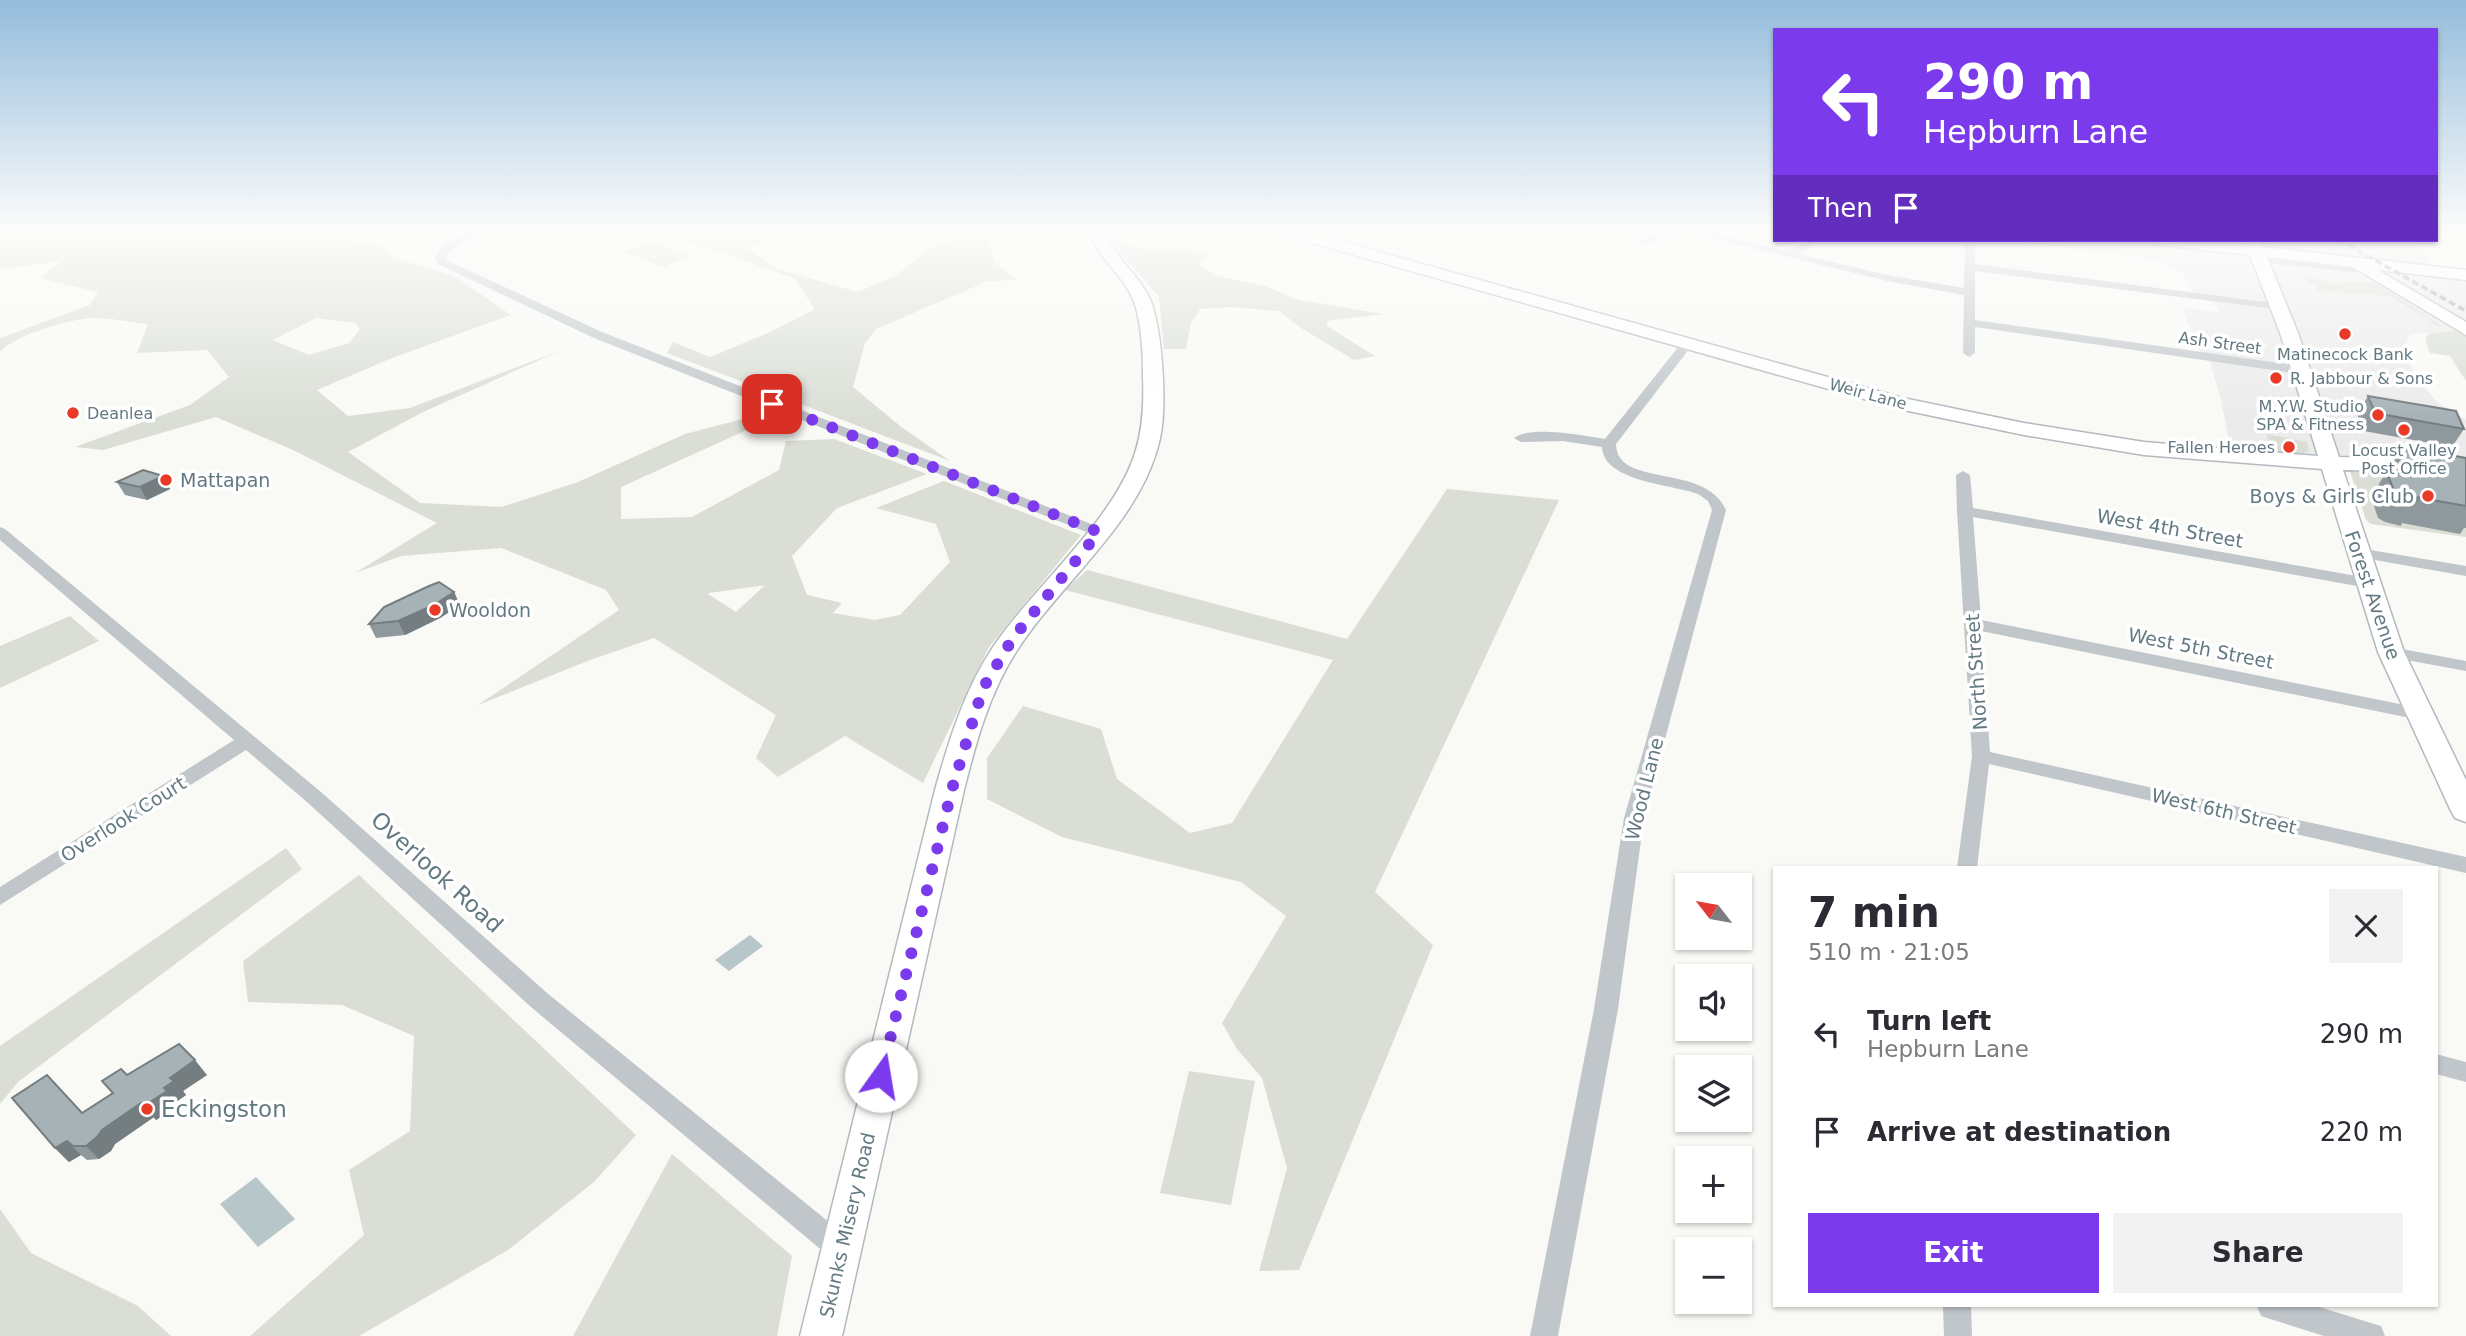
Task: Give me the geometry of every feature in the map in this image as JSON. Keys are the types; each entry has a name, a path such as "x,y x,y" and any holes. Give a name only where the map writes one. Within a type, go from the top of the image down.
{"main road":[{"name":"Skunks Misery Road","path":"821,1336 893,1023 970,722 983,688 1013,638 1120,506 1140,471 1151,437 1151,340 1146,310 1137,293"},
{"name":"Weir Lane","path":"1507,293 1899,403 2027,430 2194,454 2330,463 2466,466"},
{"name":"Forest Avenue","path":"2274,293 2301,370 2390,652 2420,714 2457,778 2466,811"},
{"path":"2405,293 2466,330"}],"street":[{"path":"509,293 598,335 1099,532"},
{"path":"1969,293 1969,354"},
{"path":"2169,293 2280,308"},
{"name":"Ash Street","path":"1969,323 2301,370"},
{"path":"1521,438 1563,438 1609,444 1687,344"},
{"name":"Wood Lane","path":"1544,1336 1606,1009 1634,818 1719,510 1716,500 1701,491 1635,473 1618,465 1610,458 1609,444"},
{"name":"North Street","path":"1963,475 1981,756 1967,866"},
{"name":"West 4th Street","path":"1964,510 2368,583"},
{"name":"Overlook Road","path":"0,532 314,797 539,1000 841,1249"},
{"path":"2358,552 2466,571"},
{"name":"West 5th Street","path":"1973,624 2420,714"},
{"path":"2390,652 2466,666"},
{"name":"Overlook Court","path":"0,897 246,741"},
{"name":"West 6th Street","path":"1981,756 2466,865"},
{"path":"2438,1065 2466,1072"},
{"path":"1957,1307 1958,1336"},
{"path":"2274,1307 2371,1336"}],"shaded area":[{"path":"97,293 479,293 511,315 392,358 317,390 348,416 410,408 562,350 423,412 348,452 420,503 502,507 578,482 685,434 754,416 749,429 621,487 621,519 692,517 779,470 786,441 834,439 927,474 837,508 792,556 807,595 842,603 833,613 875,620 900,615 950,562 936,524 876,508 944,481 1081,535 989,647 923,783 845,736 778,777 756,758 776,715 654,638 590,660 478,705 619,610 606,590 501,548 401,556 355,573 437,523 293,450 216,417 103,450 75,447 190,405 229,377 207,350 137,353 148,324 114,319 93,318 57,325 17,340 0,352 0,338 90,305","holes":["316,318 355,323 360,329 349,343 309,355 273,340","765,585 736,612 708,594"]},
{"path":"804,293 959,293 876,329 865,343 853,387 900,426 950,461 667,353 673,342 710,357 770,332 815,309"},
{"path":"1156,293 1282,293 1298,300 1384,314 1327,321 1327,326 1375,356 1354,360 1301,328 1279,311 1232,307 1200,309 1191,323 1186,349 1164,349 1159,297"},
{"path":"2193,293 2466,293 2466,331 2410,334 2403,350 2415,376 2437,402 2466,420 2466,461 2427,463 2231,451 2221,400 2209,359 2201,354 2182,308 2219,312 2214,303"},
{"path":"2351,293 2392,293 2444,327 2429,324 2433,322 2390,296"},
{"path":"2466,330 2466,381 2450,356 2430,353 2426,336 2431,333"},
{"path":"2267,434 2307,442 2309,451 2292,456 2257,451 2257,448 2269,450"},
{"path":"2350,471 2466,474 2466,537 2371,524 2366,520"},
{"path":"1447,489 1559,500 1375,892 1433,945 1299,1270 1259,1271 1287,1168 1262,1078 1237,1049 1222,1023 1286,916 1241,882 1062,837 987,799 987,758 1023,706 1101,729 1117,779 1190,833 1232,823 1333,660 1065,590 1087,570 1347,639"},
{"path":"70,616 99,641 0,688 0,646"},
{"path":"286,848 302,869 18,1082 0,1104 0,1046"},
{"path":"359,875 636,1135 594,1182 508,1250 359,1336 250,1336 364,1235 349,1170 410,1131 414,1036 342,1005 248,1002 243,961"},
{"path":"750,935 763,946 729,971 715,960"},
{"path":"1189,1071 1255,1081 1231,1205 1160,1193"},
{"path":"672,1154 792,1256 777,1336 573,1336"},
{"path":"256,1177 295,1219 258,1247 220,1204"},
{"path":"0,1209 31,1253 138,1306 171,1336 0,1336"}],"building":[{"path":"2368,396 2456,411 2464,429 2375,413"},
{"path":"2400,449 2466,458 2466,506 2416,497 2417,500 2395,493 2386,471 2407,475 2403,466 2410,467"},
{"path":"143,470 163,476 140,487 117,482"},
{"path":"439,582 454,592 434,605 398,621 369,624 384,607"},
{"path":"179,1044 195,1060 170,1078 174,1081 164,1088 167,1091 144,1106 141,1103 102,1130 86,1146 73,1146 67,1141 55,1148 12,1098 47,1075 82,1113 113,1093 102,1081 121,1069 127,1075"}],"railway":[{"path":"2434,293 2466,311"}],"place":[{"name":"Matinecock Bank","path":"2345,334"},
{"name":"R. Jabbour & Sons","path":"2276,378"},
{"name":"Deanlea","path":"73,413"},
{"name":"M.Y.W. Studio SPA & Fitness","path":"2378,415"},
{"name":"Locust Valley Post Office","path":"2404,430"},
{"name":"Fallen Heroes","path":"2289,447"},
{"name":"Mattapan","path":"166,480"},
{"name":"Boys & Girls Club","path":"2428,496"},
{"name":"Wooldon","path":"435,610"},
{"name":"Eckingston","path":"147,1109"}],"route":[{"path":"772,404 1099,532 1013,638 983,688 970,722 952,789 881,1076"}]}
